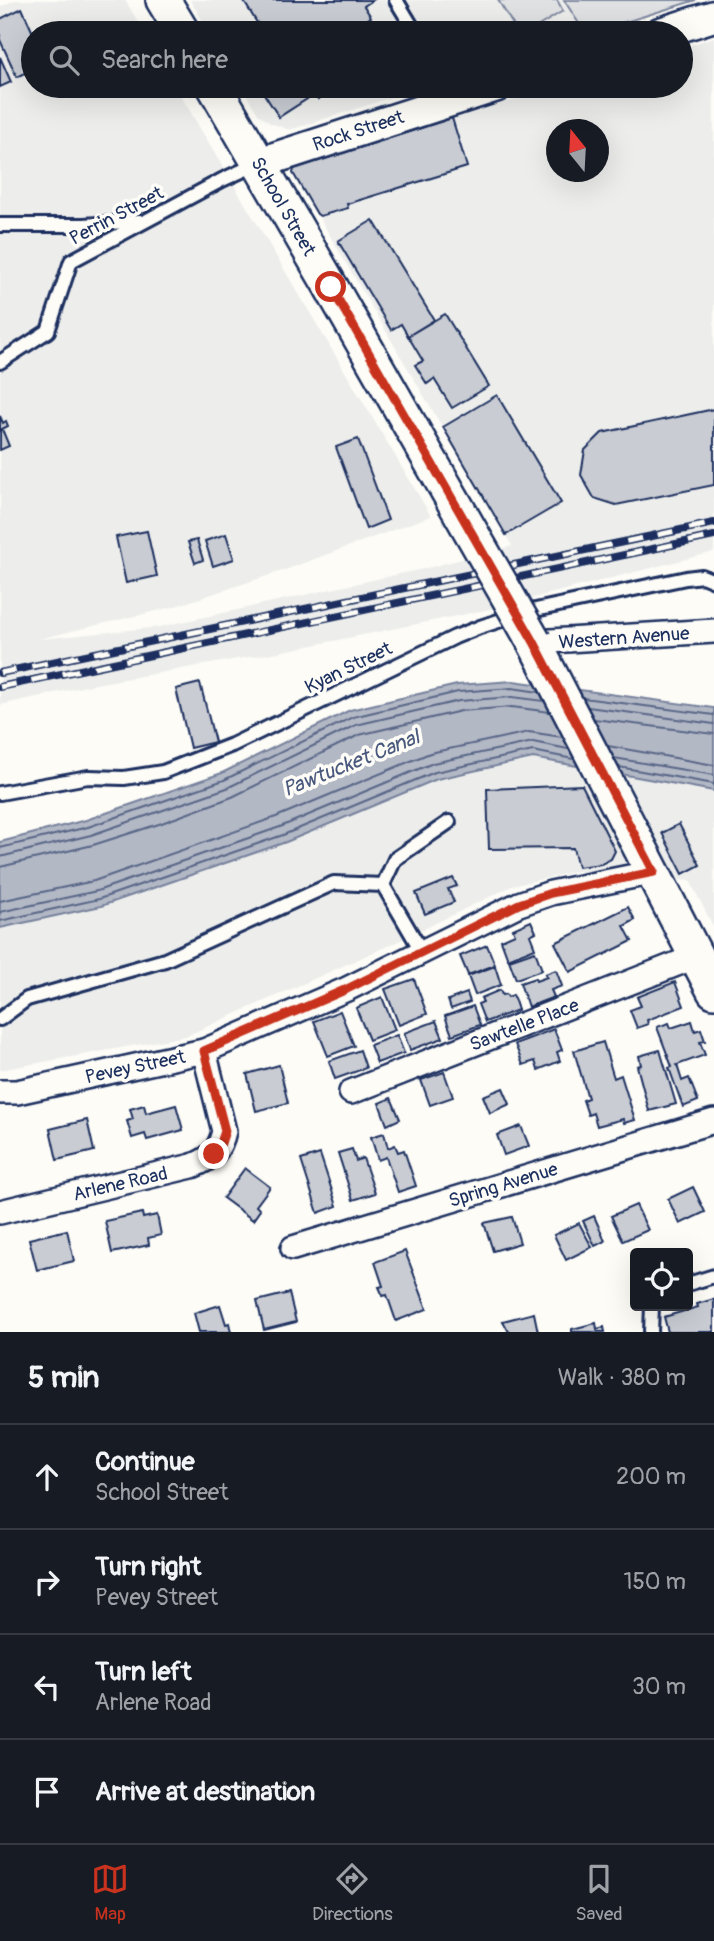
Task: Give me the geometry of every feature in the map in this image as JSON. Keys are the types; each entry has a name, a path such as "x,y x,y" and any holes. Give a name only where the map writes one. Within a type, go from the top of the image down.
{"main road":[{"path":"163,0 176,21"},
{"name":"School Street","path":"221,98 534,642 714,991"}],"street":[{"path":"693,23 714,16"},
{"name":"Rock Street","path":"260,163 433,98"},
{"name":"Western Avenue","path":"534,642 705,632"},
{"name":"Pevey Street","path":"0,1092 17,1091 204,1051 347,989 530,900 551,893 654,872"},
{"name":"Sawtelle Place","path":"351,1092 697,956"},
{"name":"Arlene Road","path":"0,1212 204,1162 214,1154 225,1131 204,1051"},
{"name":"Spring Avenue","path":"293,1248 714,1121"}],"lane":[{"path":"396,0 409,21"},
{"name":"Perrin Street","path":"0,362 48,331 71,261 260,163"},
{"path":"0,225 84,225 146,220"},
{"name":"Kyan Street","path":"0,793 88,777 124,778 163,772 232,745 455,637 503,619 686,578 702,576 714,581"},
{"path":"383,886 395,859 449,822"},
{"path":"0,1018 27,999 165,960 334,883 383,886"},
{"path":"383,886 422,951"},
{"path":"693,1282 714,1276"},
{"path":"651,1332 652,1311"}],"shaded area":[{"path":"15,0 125,0 138,21 21,21 21,98 182,98 431,516 285,570 173,607 39,639 159,627 427,568 512,546 293,173 294,169 520,98 693,98 693,44 714,37 714,552 486,610 279,652 96,684 0,705 0,7"},
{"path":"190,0 696,0 629,21 203,21"},
{"path":"498,0 557,0 563,11 547,21 511,21"},
{"path":"564,0 696,0 629,21 577,21"},
{"path":"248,98 390,98 290,130 270,123 258,114"},
{"path":"534,758 714,791 714,928 690,881 578,871 512,886 401,940 186,1036 0,1070 0,928 101,906 286,842 437,779"}],"water":[{"name":"Pawtucket Canal","path":"513,681 714,708 714,791 533,758 437,779 286,842 101,906 0,928 0,842 86,820 222,773 350,710 457,685"}],"building":[{"path":"243,0 373,0 364,6 371,17 365,21 256,21"},
{"path":"22,8 28,21 21,21 21,75 17,77 0,40 0,19"},
{"path":"0,57 11,82 0,87"},
{"path":"267,98 309,98 279,117"},
{"path":"452,118 467,167 347,204 348,208 320,216 293,173 294,169"},
{"path":"373,220 434,320 408,336 401,324 391,330 338,241"},
{"path":"445,314 489,386 452,408 434,379 427,384 415,365 423,361 408,336"},
{"path":"497,395 561,503 506,535 443,427"},
{"path":"714,409 714,485 616,505 594,498 581,475 585,450 602,433"},
{"path":"0,416 8,426 2,429 9,446 0,450"},
{"path":"358,439 388,520 366,529 336,447"},
{"path":"147,531 157,576 126,583 116,537"},
{"path":"226,534 234,559 213,566 205,541"},
{"path":"197,540 203,560 195,563 188,542"},
{"path":"200,683 215,742 190,748 176,689"},
{"path":"582,785 615,851 611,859 601,864 578,867 573,848 489,849 487,789"},
{"path":"679,824 700,865 683,874 662,833"},
{"path":"453,878 457,886 448,889 454,902 425,914 416,893"},
{"path":"628,907 635,920 624,926 632,941 570,972 555,943"},
{"path":"531,921 536,932 530,935 535,948 508,959 501,940 515,934 513,929"},
{"path":"487,945 495,965 468,975 460,956"},
{"path":"535,951 542,970 516,979 509,960"},
{"path":"495,966 501,985 475,995 468,976"},
{"path":"556,970 562,986 551,990 554,997 528,1007 520,983 535,978 536,981"},
{"path":"414,979 427,1014 399,1025 385,989"},
{"path":"675,982 684,1006 647,1020 648,1024 637,1028 630,1010 641,1006 637,997"},
{"path":"500,990 502,995 513,995 518,1010 485,1022 478,1004 483,1002 481,998"},
{"path":"467,993 470,1002 451,1009 448,1000"},
{"path":"382,997 395,1030 369,1040 356,1008"},
{"path":"473,1006 480,1025 452,1035 445,1016"},
{"path":"340,1011 354,1046 328,1056 314,1021"},
{"path":"436,1021 443,1038 410,1050 404,1033"},
{"path":"692,1021 695,1031 701,1029 705,1041 700,1042 705,1055 677,1065 682,1081 689,1078 698,1101 683,1107 657,1027 669,1023 671,1028"},
{"path":"554,1029 562,1050 557,1052 560,1061 538,1070 535,1061 523,1065 515,1044"},
{"path":"397,1035 404,1053 377,1063 370,1045"},
{"path":"603,1042 614,1078 621,1075 635,1120 624,1123 623,1119 597,1126 593,1113 588,1115 583,1100 588,1098 574,1051"},
{"path":"360,1050 366,1068 335,1079 329,1061"},
{"path":"660,1050 676,1104 649,1111 637,1066 641,1065 639,1056"},
{"path":"279,1065 288,1103 256,1111 247,1074"},
{"path":"444,1072 453,1097 430,1105 421,1080"},
{"path":"503,1088 510,1104 490,1113 483,1096"},
{"path":"391,1098 400,1119 387,1125 379,1103"},
{"path":"144,1105 146,1113 176,1105 183,1130 147,1140 145,1134 132,1138 127,1121 133,1119 130,1109"},
{"path":"87,1120 94,1151 57,1160 50,1129"},
{"path":"521,1126 529,1146 504,1155 497,1135"},
{"path":"384,1133 388,1148 395,1145 398,1152 404,1150 416,1186 398,1192 386,1157 378,1160 371,1137"},
{"path":"352,1149 356,1161 363,1158 375,1193 353,1200 338,1153"},
{"path":"320,1154 337,1206 318,1213 301,1160"},
{"path":"245,1168 270,1187 256,1206 260,1210 253,1220 223,1198"},
{"path":"693,1187 705,1212 680,1224 668,1199"},
{"path":"636,1205 648,1230 623,1241 611,1216"},
{"path":"142,1213 143,1218 157,1215 161,1235 148,1238 149,1245 112,1253 105,1221"},
{"path":"594,1216 605,1241 595,1246 583,1221"},
{"path":"512,1217 520,1243 493,1251 484,1223"},
{"path":"579,1223 592,1247 566,1260 554,1235"},
{"path":"67,1230 74,1261 37,1270 29,1239"},
{"path":"405,1251 427,1309 396,1321 387,1295 383,1296 379,1287 383,1286 375,1262"},
{"path":"289,1293 296,1322 264,1330 257,1301"},
{"path":"714,1299 714,1332 668,1332 664,1317 693,1311 698,1307 697,1304"},
{"path":"220,1305 231,1332 199,1332 194,1313"},
{"path":"534,1313 538,1332 509,1332 503,1321"},
{"path":"596,1323 597,1329 604,1327 605,1332 572,1332 572,1329"}],"railway":[{"path":"0,673 714,523"},
{"path":"0,687 714,536"}],"route":[{"path":"214,1154 225,1131 204,1051 347,989 519,904 551,893 654,872 534,642 331,287"}]}
